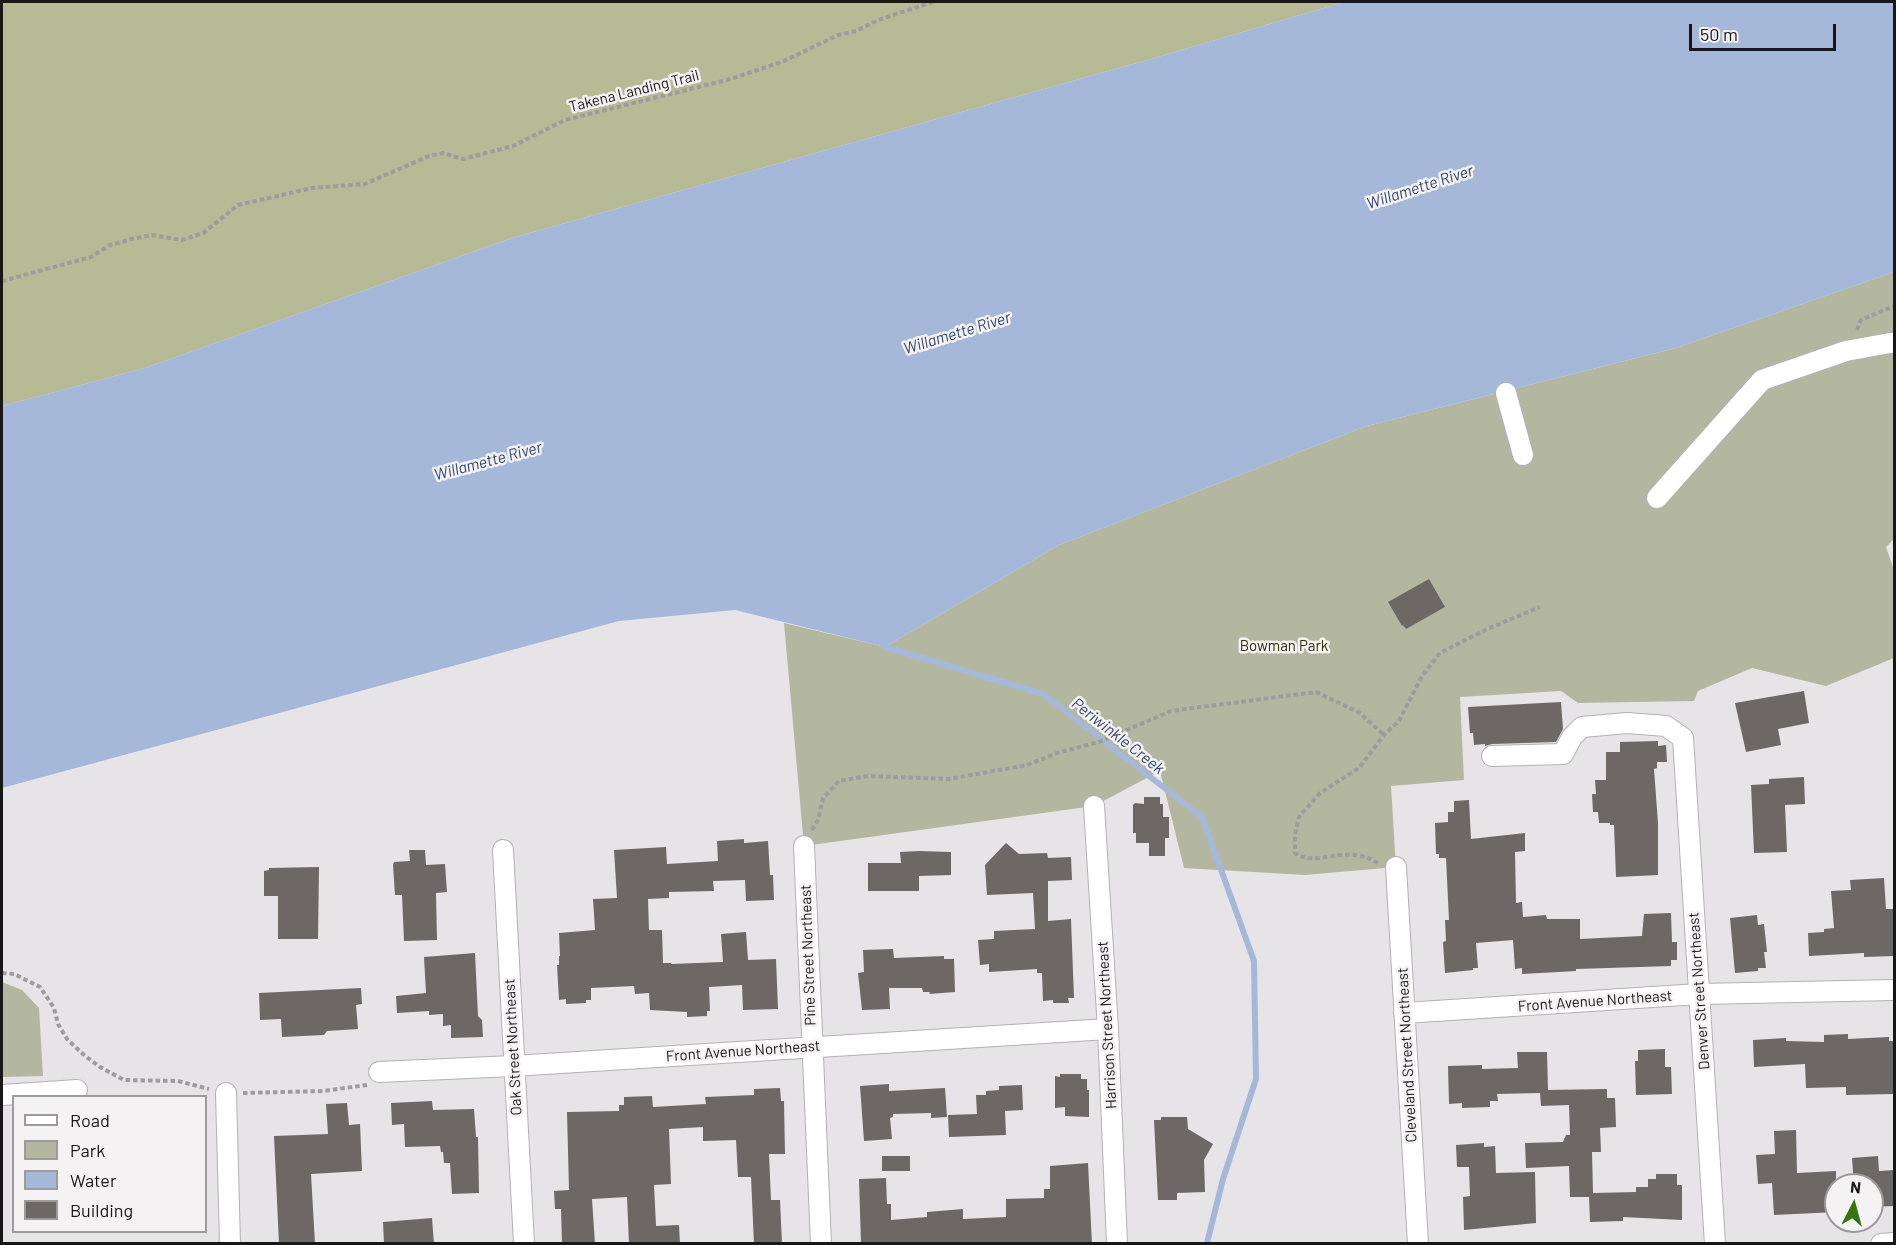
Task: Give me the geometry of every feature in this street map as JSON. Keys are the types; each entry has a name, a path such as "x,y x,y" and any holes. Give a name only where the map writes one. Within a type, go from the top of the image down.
{"street":[{"path":"1657,498 1762,380 1856,350 1894,343"},
{"path":"1506,393 1522,455"},
{"name":"Denver Street Northeast","path":"1492,756 1563,754 1572,737 1582,727 1628,723 1666,726 1683,738 1715,1244"},
{"name":"Harrison Street Northeast","path":"1094,806 1108,1029 1117,1244"},
{"name":"Pine Street Northeast","path":"804,846 820,1244"},
{"name":"Oak Street Northeast","path":"503,850 524,1244"},
{"name":"Cleveland Street Northeast","path":"1396,867 1418,1244"},
{"name":"Front Avenue Northeast","path":"1404,1013 1699,994 1894,990"},
{"name":"Front Avenue Northeast","path":"379,1072 513,1066 1108,1029"},
{"path":"2,1095 77,1090"},
{"path":"226,1093 230,1244"},
{"path":"1881,1244 1894,1243"}],"path":[{"name":"Takena Landing Trail","path":"2,281 91,257 110,245 132,239 152,235 182,240 203,233 238,205 312,188 365,184 429,156 443,153 463,159 513,146 565,120 727,80 782,62 838,35 856,31 878,20 933,2"},
{"path":"1856,350 1855,333 1861,320 1894,306"},
{"path":"1396,867 1380,865 1359,854 1313,859 1300,857 1295,853 1295,834 1299,817 1320,794 1359,768 1384,735 1399,721 1422,676 1440,653 1485,630 1540,607"},
{"path":"804,846 818,820 823,798 839,781 868,776 949,778 1027,765 1057,753 1098,742 1171,711 1316,692 1360,713 1384,735"},
{"path":"2,973 14,974 40,987 54,1008 58,1024 67,1039 100,1067 124,1080 178,1081 226,1093 323,1090 370,1084 379,1072"}],"green space":[{"path":"2,2 1344,2 1158,57 512,238 145,368 2,406"},
{"name":"Bowman Park","path":"1894,272 1894,539 1886,547 1894,570 1894,658 1826,686 1752,668 1698,691 1694,701 1578,703 1561,691 1460,697 1464,780 1391,786 1396,867 1305,875 1184,868 1160,771 1094,806 804,846 784,623 885,647 1059,545 1367,426 1676,348"},
{"path":"2,982 22,990 39,1008 43,1076 2,1077"}],"water":[{"name":"Willamette River","path":"1344,2 1894,2 1894,272 1676,348 1367,426 1059,545 885,647 735,610 619,621 2,788 2,406 145,368 512,238 1158,57"}],"building":[{"path":"1429,579 1445,607 1406,629 1388,602"},
{"path":"1804,691 1809,723 1778,729 1781,745 1746,752 1735,703"},
{"path":"1561,702 1563,729 1556,742 1474,745 1473,733 1470,733 1468,707"},
{"path":"1658,741 1658,746 1666,745 1667,762 1657,762 1657,768 1654,769 1658,823 1658,875 1616,877 1614,825 1599,823 1598,812 1593,812 1592,794 1596,794 1595,780 1606,780 1606,752 1620,752 1620,742"},
{"path":"1804,777 1805,804 1785,805 1787,852 1754,853 1751,785 1769,784 1769,779"},
{"path":"1144,797 1160,797 1160,804 1163,804 1163,817 1169,817 1169,838 1165,838 1165,856 1149,856 1149,843 1136,843 1136,833 1133,833 1133,805 1135,803 1144,804"},
{"path":"1469,800 1471,839 1525,833 1525,851 1515,852 1516,903 1522,902 1523,917 1546,915 1547,919 1580,919 1580,939 1642,936 1644,914 1671,913 1672,942 1677,942 1677,960 1671,960 1671,966 1576,969 1576,971 1522,974 1522,968 1515,969 1513,940 1476,943 1478,968 1445,973 1443,942 1446,941 1445,920 1449,920 1446,858 1439,858 1439,854 1436,854 1435,823 1448,822 1448,812 1454,812 1454,801"},
{"path":"744,839 744,843 768,841 774,900 746,901 745,880 713,881 714,891 669,892 669,898 648,899 649,930 662,930 663,963 671,964 723,962 721,934 746,932 748,960 776,959 778,1009 743,1010 742,985 709,987 710,1011 707,1011 707,1016 687,1017 687,1012 650,1010 649,993 635,994 634,986 591,988 591,1000 586,1000 586,1003 566,1004 566,999 559,1000 557,965 559,965 560,956 559,933 595,930 593,899 617,898 614,850 666,847 667,864 718,861 717,841"},
{"path":"1006,843 1019,854 1047,853 1048,858 1071,857 1072,880 1048,881 1048,921 1071,919 1074,998 1068,998 1069,1003 1043,1001 1042,973 1037,973 1037,969 989,972 989,964 980,965 978,940 994,939 994,931 1035,929 1033,893 987,895 985,865"},
{"path":"409,850 425,850 426,865 445,864 447,892 436,893 437,940 404,941 402,895 395,895 393,865 394,862 410,861"},
{"path":"900,852 951,852 951,875 919,876 919,891 868,891 868,863 901,863"},
{"path":"319,867 318,939 278,939 278,896 264,896 264,871 269,868"},
{"path":"1884,878 1886,909 1894,909 1894,956 1864,957 1864,953 1809,956 1808,933 1824,932 1824,929 1834,928 1831,891 1851,890 1850,880"},
{"path":"1757,915 1758,925 1764,924 1766,968 1735,973 1730,918"},
{"path":"893,949 894,958 944,956 944,959 954,959 955,992 929,994 930,992 923,992 922,988 889,988 890,1009 862,1010 858,973 864,972 863,950"},
{"path":"475,953 478,1016 482,1020 483,1037 451,1038 451,1025 443,1026 443,1014 429,1015 429,1011 397,1013 396,996 426,993 424,957"},
{"path":"361,988 362,1004 356,1005 358,1029 327,1031 324,1035 282,1037 281,1019 260,1020 259,993"},
{"path":"1848,1034 1848,1039 1889,1037 1889,1041 1894,1041 1894,1094 1846,1095 1846,1087 1806,1088 1805,1064 1754,1067 1753,1040 1786,1038 1786,1041 1824,1042 1824,1035"},
{"path":"1665,1049 1665,1067 1671,1067 1672,1094 1636,1095 1635,1061 1638,1061 1638,1050"},
{"path":"1517,1052 1547,1052 1548,1090 1607,1089 1607,1098 1615,1098 1616,1127 1600,1128 1601,1152 1592,1152 1593,1193 1636,1192 1636,1187 1648,1187 1648,1179 1656,1179 1656,1174 1677,1174 1677,1185 1682,1185 1682,1220 1623,1217 1623,1221 1590,1222 1589,1197 1570,1197 1569,1166 1526,1168 1525,1143 1563,1142 1566,1135 1570,1135 1569,1105 1541,1106 1540,1093 1497,1094 1498,1101 1490,1101 1490,1107 1462,1108 1462,1103 1449,1104 1448,1066 1482,1065 1482,1069 1518,1068"},
{"path":"1060,1074 1081,1074 1081,1079 1087,1079 1089,1117 1065,1116 1065,1107 1055,1108 1055,1076 1060,1077"},
{"path":"889,1084 889,1091 945,1088 947,1117 931,1118 931,1113 893,1114 890,1118 892,1139 864,1141 860,1086"},
{"path":"1022,1085 1023,1110 1005,1111 1006,1135 949,1137 948,1115 977,1114 976,1095 986,1095 986,1091 999,1090 999,1086"},
{"path":"780,1088 781,1101 784,1101 785,1154 769,1154 771,1200 780,1200 782,1244 754,1244 751,1177 738,1177 736,1140 703,1141 703,1127 669,1129 671,1184 654,1185 656,1226 679,1225 680,1244 629,1244 627,1197 592,1199 595,1244 562,1244 561,1209 555,1209 554,1191 569,1190 567,1112 619,1111 619,1105 624,1105 624,1097 652,1096 653,1107 706,1104 705,1097 754,1095 754,1089"},
{"path":"432,1101 433,1110 474,1109 476,1137 478,1137 479,1193 452,1194 450,1163 444,1163 440,1146 405,1147 404,1124 392,1125 391,1103"},
{"path":"347,1103 349,1125 360,1124 362,1171 311,1174 315,1244 279,1244 274,1136 328,1134 326,1104"},
{"path":"1161,1117 1187,1117 1188,1129 1213,1144 1204,1160 1205,1192 1177,1193 1177,1200 1158,1200 1154,1120 1161,1120"},
{"path":"1796,1130 1797,1173 1836,1171 1836,1173 1824,1173 1824,1213 1774,1215 1772,1183 1758,1184 1756,1155 1775,1154 1774,1131"},
{"path":"1484,1143 1484,1147 1495,1146 1496,1173 1535,1172 1536,1223 1464,1230 1463,1197 1470,1196 1469,1167 1457,1167 1456,1145"},
{"path":"882,1156 910,1156 910,1171 882,1171"},
{"path":"1878,1156 1879,1171 1894,1170 1894,1206 1884,1206 1884,1173 1853,1173 1852,1158"},
{"path":"1088,1163 1092,1244 861,1244 859,1179 886,1178 887,1204 891,1204 891,1220 927,1217 927,1212 963,1209 963,1219 1006,1217 1006,1199 1044,1198 1044,1189 1050,1189 1050,1166"},
{"path":"432,1218 434,1244 384,1244 383,1222"}],"waterway":[{"name":"Periwinkle Creek","path":"883,640 885,647 1043,694 1202,817 1254,961 1256,1079 1223,1179 1207,1243"}]}
